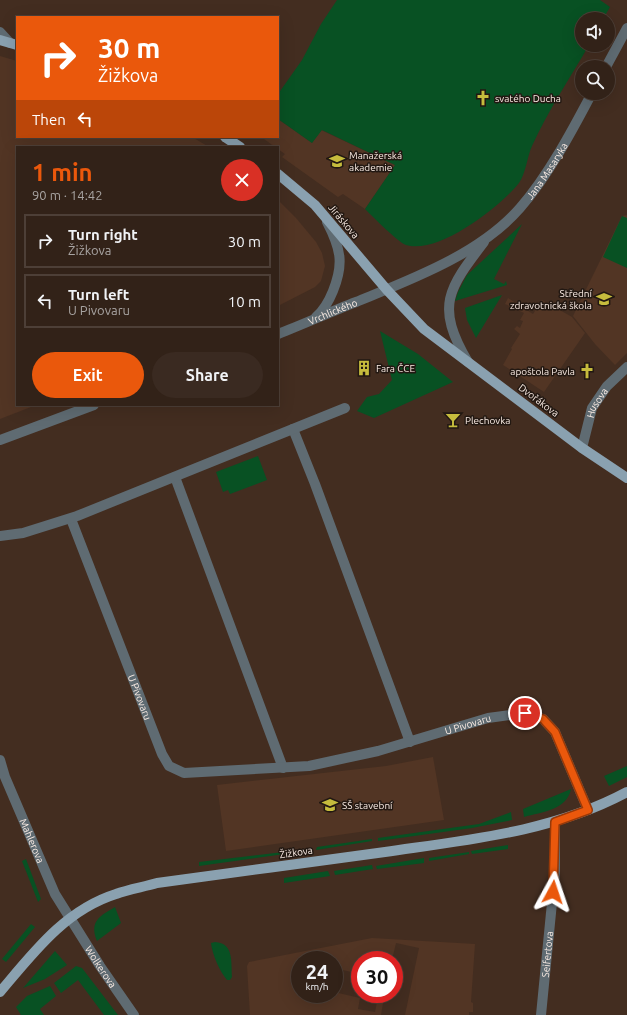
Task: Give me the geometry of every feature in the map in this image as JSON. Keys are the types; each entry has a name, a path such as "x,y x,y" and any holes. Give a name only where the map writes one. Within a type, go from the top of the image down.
{"main road":[{"path":"0,40 14,44"},
{"path":"226,138 238,146"},
{"name":"Jiráskova","path":"279,175 324,215 387,290"},
{"name":"Dvořákova","path":"387,290 419,324 582,448 627,478"},
{"name":"Žižkova","path":"0,992 46,938 69,918 89,905 114,894 158,884 468,840 555,822 588,810 627,792"}],"street":[{"path":"610,60 627,28"},
{"path":"0,32 14,44"},
{"name":"Jana Masaryka","path":"468,362 453,332 450,318 450,301 453,286 460,273 488,238 520,208 534,190 573,130 588,100"},
{"path":"311,321 320,313 329,301 340,271 339,254 336,243 324,215"},
{"name":"Jana Masaryka","path":"387,290 415,278 488,238"},
{"name":"Vrchlického","path":"279,334 387,290"},
{"name":"Husova","path":"582,448 592,408 607,386 627,368"},
{"path":"0,440 91,406"},
{"path":"0,536 23,533 71,519 345,408"},
{"path":"293,429 315,484 410,742"},
{"path":"175,478 283,768"},
{"name":"U Pivovaru","path":"71,519 162,754 169,766 184,773 309,766 378,751 488,718 525,713 543,719 555,732 588,810"},
{"name":"Mahlerova","path":"0,760 3,778 55,894 69,918"},
{"name":"Seifertova","path":"541,1015 554,872 555,822"},
{"name":"Wolkerova","path":"69,918 134,1015"}],"shaded area":[{"path":"0,56 16,61 16,138 194,138 207,146 16,146 16,406 33,406 0,419"},
{"name":"Manažerská akademie","path":"279,120 312,143 321,130 395,165 365,209 343,194 338,197 282,157 285,154 279,150 279,146 274,146 264,139 279,138"},
{"path":"279,201 296,218 316,242 322,253 325,266 321,281 315,287 279,305"},
{"name":"Střední zdravotnická škola","path":"627,215 627,353 615,365 595,344 573,316 622,216"},
{"path":"508,298 533,314 542,300 572,317 585,333 544,392 503,365 520,334 514,329 517,326 520,328 523,321 520,320 524,313 505,304"},
{"name":"SŠ stavební","path":"433,757 444,820 226,851 217,785 386,766"},
{"path":"372,938 475,944 471,1002 473,1003 473,1012 469,1012 469,1015 405,1015 419,948 396,943 394,951 351,951 351,972 343,970 343,951 305,951"},
{"path":"291,954 291,1003 343,1003 343,994 351,996 351,1003 359,1003 358,1009 375,1012 377,1003 383,1003 381,1015 250,1015 247,966 249,962"}],"green space":[{"path":"337,0 600,0 610,7 607,12 575,12 575,52 585,52 580,60 575,60 575,68 538,133 530,150 523,175 519,183 498,204 467,227 434,243 419,246 406,245 398,240 365,209 395,165 322,130 312,143 279,120 279,93 302,60 321,24"},
{"path":"622,216 627,218 627,268 603,257"},
{"path":"522,224 494,279 504,284 506,281 507,285 455,301 467,275"},
{"path":"502,295 476,338 467,320 465,308"},
{"path":"380,331 418,354 453,382 374,418 357,411 367,397 379,394 392,380"},
{"path":"258,456 267,480 230,494 228,490 223,492 216,472"},
{"path":"627,766 627,777 609,786 604,776"},
{"path":"571,789 569,796 559,806 524,817 523,809"},
{"path":"511,812 512,820 472,828 378,841 378,838 479,824"},
{"path":"372,839 372,841 316,850 317,847"},
{"path":"508,845 508,849 472,854 471,851"},
{"path":"292,851 292,853 199,866 199,862"},
{"path":"469,852 469,854 429,861 429,858"},
{"path":"424,858 424,863 377,869 376,866"},
{"path":"26,859 41,899 38,902 22,861"},
{"path":"372,865 373,869 335,875 334,871"},
{"path":"328,871 330,876 284,883 284,878"},
{"path":"115,907 121,923 97,941 94,929 97,920"},
{"path":"31,924 35,927 6,962 2,959"},
{"path":"215,942 226,946 230,954 232,977 230,980 227,980 224,977 219,968 211,943"},
{"path":"55,951 67,965 45,979 23,988"},
{"path":"76,966 82,968 118,1015 104,1015 78,980 61,993 54,983"},
{"path":"50,986 56,996 40,1009 44,1015 21,1015 16,1007 27,996"}],"place":[{"name":"svatého Ducha","path":"483,98"},
{"name":"Manažerská akademie","path":"337,161"},
{"name":"Střední zdravotnická škola","path":"604,299"},
{"name":"Fara ČCE","path":"364,368"},
{"name":"apoštola Pavla","path":"587,371"},
{"name":"Plechovka","path":"453,420"},
{"name":"SŠ stavební","path":"330,805"}],"route":[{"path":"525,713 543,719 555,732 588,810 555,822 553,892"}]}
